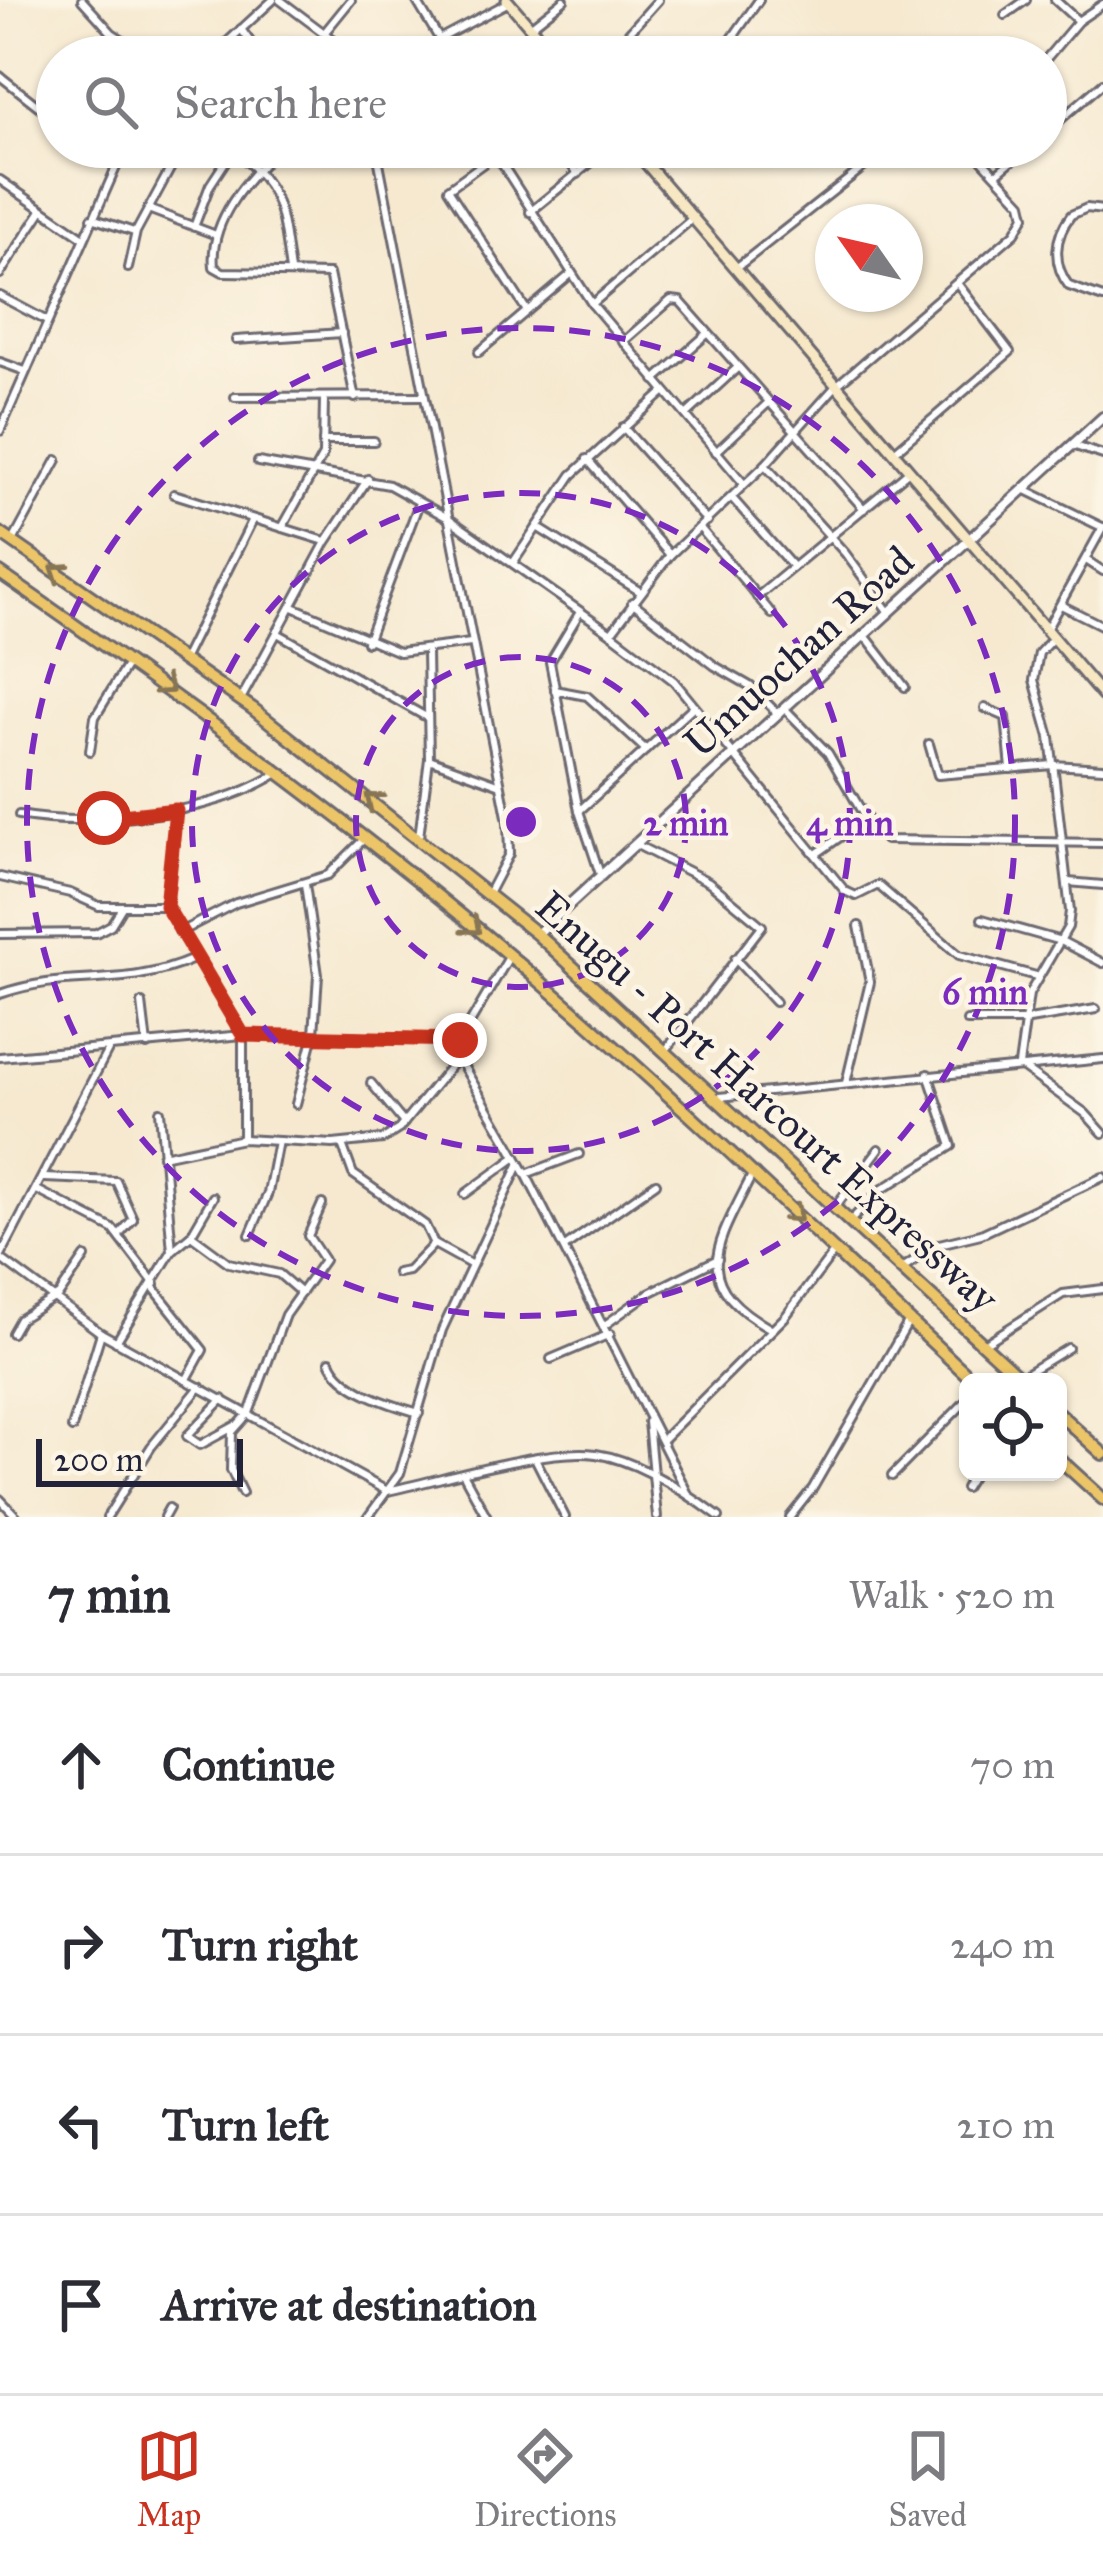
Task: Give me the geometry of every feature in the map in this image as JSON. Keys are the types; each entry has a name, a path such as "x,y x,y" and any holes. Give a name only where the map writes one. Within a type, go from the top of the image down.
{"highway":[{"name":"Enugu - Port Harcourt Expressway","path":"0,532 241,699 537,934 1010,1373"},
{"name":"Enugu - Port Harcourt Expressway","path":"0,573 281,771 366,837 509,957 752,1174 965,1373"},
{"path":"1067,1421 1103,1454"},
{"path":"1067,1466 1103,1499"}],"main road":[{"path":"508,1 537,36"},
{"path":"650,168 1103,696"}],"street":[{"path":"82,0 117,36"},
{"path":"234,36 277,0 330,36"},
{"path":"325,32 351,0"},
{"path":"416,0 440,36"},
{"path":"530,27 564,0"},
{"path":"626,36 658,0"},
{"path":"733,36 759,0"},
{"path":"1005,15 1026,0"},
{"path":"1055,0 1078,21"},
{"path":"445,36 508,1"},
{"path":"1065,36 1103,4"},
{"path":"241,29 246,36"},
{"path":"0,76 36,105"},
{"path":"1067,114 1103,83"},
{"path":"0,430 115,168"},
{"path":"128,268 136,232 170,168"},
{"path":"194,227 220,168"},
{"path":"380,168 511,842 506,865 488,895"},
{"path":"473,168 448,189 527,311"},
{"path":"503,168 592,304 745,485"},
{"path":"574,168 578,174"},
{"path":"530,212 585,168"},
{"path":"736,268 862,168"},
{"path":"611,634 670,555 766,465 836,386 1015,233 1025,216 1022,203 990,168"},
{"path":"996,174 1003,168"},
{"path":"290,271 281,210 271,183 258,169 215,235 212,260 218,270 329,274 355,398"},
{"path":"0,180 83,238"},
{"path":"148,208 215,235"},
{"path":"1103,210 1087,208 1071,214 1057,251 1070,286 1103,298"},
{"path":"0,274 42,211"},
{"path":"92,218 136,232"},
{"path":"592,304 693,218"},
{"path":"479,352 571,274"},
{"path":"893,453 1010,352 957,282"},
{"path":"0,296 45,320"},
{"path":"623,341 675,299 864,509"},
{"path":"236,340 342,333"},
{"path":"655,380 707,334"},
{"path":"0,362 25,371"},
{"path":"685,416 736,369"},
{"path":"512,564 586,459 664,392"},
{"path":"235,397 423,396"},
{"path":"282,528 316,469 323,441 324,398"},
{"path":"716,452 768,404"},
{"name":"Umuochan Road","path":"537,934 1103,417"},
{"path":"623,427 707,520"},
{"path":"323,441 374,441"},
{"path":"1072,445 1103,455"},
{"path":"586,459 670,555"},
{"path":"13,541 57,460"},
{"path":"258,462 368,478 448,518 674,681 845,891 856,896 874,885 882,887 959,956 1036,976"},
{"path":"766,465 831,537 888,611"},
{"path":"757,597 909,471"},
{"path":"241,699 326,542 368,478"},
{"path":"1019,1065 1023,1021 1036,976 1069,927 1053,765 1034,680 1040,653 1103,527 1024,489"},
{"path":"174,494 326,542"},
{"path":"732,498 794,568"},
{"path":"367,642 419,503"},
{"path":"184,658 253,519"},
{"path":"536,527 639,591"},
{"path":"700,528 772,614"},
{"path":"1086,560 1103,572"},
{"path":"632,602 715,666 750,686 829,753 878,835 896,841 1103,843"},
{"path":"1063,606 1103,626"},
{"path":"293,607 399,652 472,643"},
{"path":"580,612 551,656 579,811 600,874"},
{"path":"279,634 428,718"},
{"path":"864,634 905,687"},
{"path":"419,837 429,759 427,652"},
{"path":"90,751 95,717 129,662"},
{"path":"555,690 587,696 646,750"},
{"path":"579,811 694,706"},
{"path":"985,708 1006,717 1011,769"},
{"path":"929,744 933,771 938,775 1053,765 1103,768"},
{"path":"429,759 500,785"},
{"path":"20,815 69,822 176,810 224,799 281,771"},
{"path":"176,810 166,906 243,1035 243,1139"},
{"path":"814,855 867,818"},
{"path":"180,932 236,903 305,884 342,867 366,837"},
{"path":"633,843 709,882 762,926 666,1050"},
{"path":"0,877 70,892 99,906 166,906"},
{"path":"1068,882 1103,885"},
{"path":"296,1104 314,1034 317,951 305,884"},
{"path":"0,934 96,933 111,925 122,907"},
{"path":"982,919 1061,941 1103,962"},
{"path":"845,1083 870,982 859,926"},
{"path":"162,1156 243,1139 342,1144 382,1138 404,1123 458,1057 460,1040 509,957"},
{"path":"0,994 62,979 135,980 195,958"},
{"path":"735,959 775,1002"},
{"path":"142,1004 147,1046"},
{"path":"967,1021 1023,1021 1096,1010"},
{"path":"0,1055 108,1050 243,1035 460,1040"},
{"path":"108,1050 1,1261 116,1342 387,1491 536,1460 599,1454 688,1494 719,1517"},
{"path":"458,1057 565,1247 688,1494"},
{"path":"716,1097 1103,1059"},
{"path":"1019,1065 1085,1113 1103,1133"},
{"path":"850,1221 881,1190 952,1147 928,1074"},
{"path":"370,1083 404,1123"},
{"path":"160,1111 172,1251"},
{"path":"250,1235 268,1193 278,1140"},
{"path":"342,1144 353,1174 424,1226 434,1244 472,1265"},
{"path":"835,1207 879,1149"},
{"path":"526,1174 579,1154"},
{"path":"465,1194 518,1160"},
{"path":"368,1517 378,1513 400,1473 442,1330 518,1160"},
{"path":"752,1174 718,1259 717,1283 726,1299 771,1329"},
{"path":"902,1269 939,1244 981,1234 1103,1177"},
{"path":"44,1178 116,1180 134,1220 119,1235"},
{"path":"565,1247 656,1183"},
{"path":"37,1190 119,1235 203,1350 187,1379"},
{"path":"116,1342 172,1251 191,1235 213,1197"},
{"path":"242,1493 230,1464 232,1432 249,1413 285,1315 324,1260 308,1236 322,1204"},
{"path":"170,1234 182,1240"},
{"path":"191,1235 229,1263 279,1274 303,1294"},
{"path":"398,1273 408,1271 434,1244"},
{"path":"663,1438 771,1329 834,1251"},
{"path":"12,1333 20,1319 53,1299 85,1257"},
{"path":"604,1325 649,1293 718,1259"},
{"path":"984,1345 1063,1294 1103,1289"},
{"path":"790,1517 813,1488 909,1322"},
{"path":"72,1428 101,1333"},
{"path":"551,1359 610,1334"},
{"path":"1024,1373 1068,1348"},
{"path":"330,1361 335,1372 356,1386 419,1413"},
{"path":"107,1517 151,1447 200,1387"},
{"path":"223,1400 188,1431 189,1441 200,1445 239,1424"},
{"path":"892,1476 959,1408"},
{"path":"649,1418 650,1477 657,1517"},
{"path":"536,1460 565,1517"},
{"path":"465,1477 487,1517"},
{"path":"965,1488 969,1481"},
{"path":"0,1499 13,1516"},
{"path":"164,1517 169,1508"}],"route":[{"path":"104,818 176,810 166,906 243,1035 460,1040"}]}
